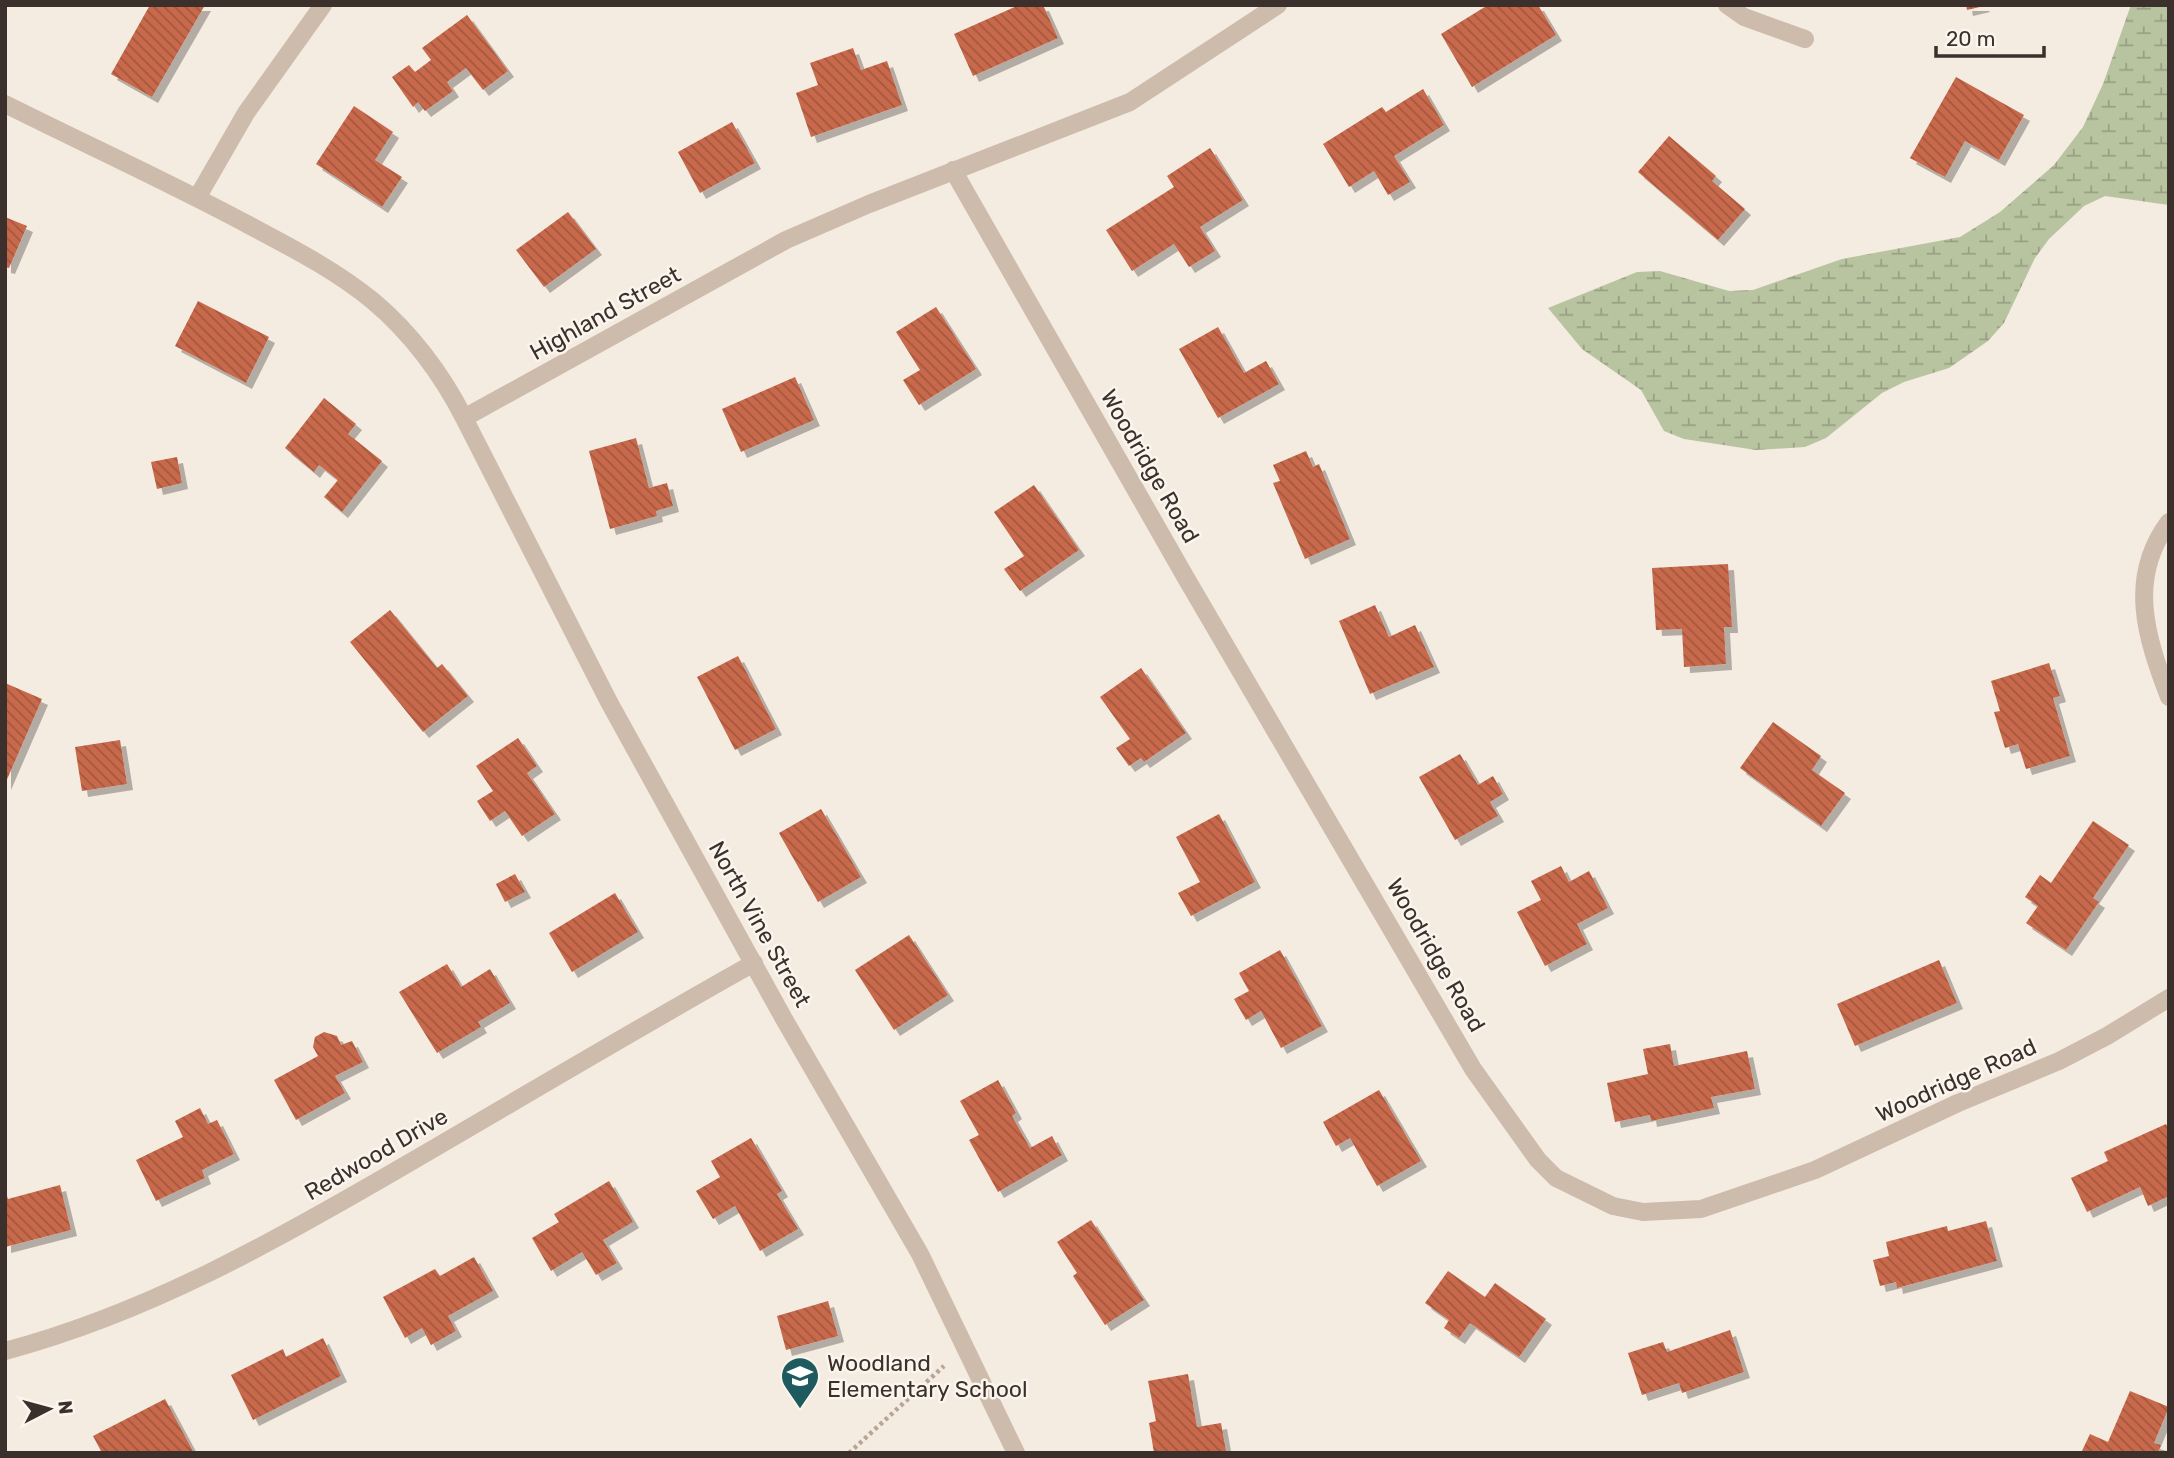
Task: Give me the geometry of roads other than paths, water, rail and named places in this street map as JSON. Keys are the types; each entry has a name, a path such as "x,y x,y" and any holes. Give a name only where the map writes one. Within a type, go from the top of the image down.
{"street":[{"path":"197,198 246,113 323,5"},
{"name":"Highland Street","path":"464,418 786,240 953,170 1130,102 1278,5"},
{"path":"1727,5 1744,18 1805,39"},
{"path":"5,104 129,162 297,251 373,301 426,357 452,393 464,418"},
{"name":"Woodridge Road","path":"953,170 1179,566 1474,1069 1538,1160 1556,1178 1613,1206 1643,1212 1701,1209 1815,1170 1958,1103 2059,1061 2107,1036 2169,998"},
{"name":"North Vine Street","path":"464,418 609,702 920,1254 1016,1453"},
{"path":"2169,522 2155,544 2143,581 2144,615 2169,697"},
{"name":"Redwood Drive","path":"5,1352 82,1328 147,1302 265,1245 754,963"}],"place":[{"name":"Woodland Elementary School","path":"800,1410"}]}
